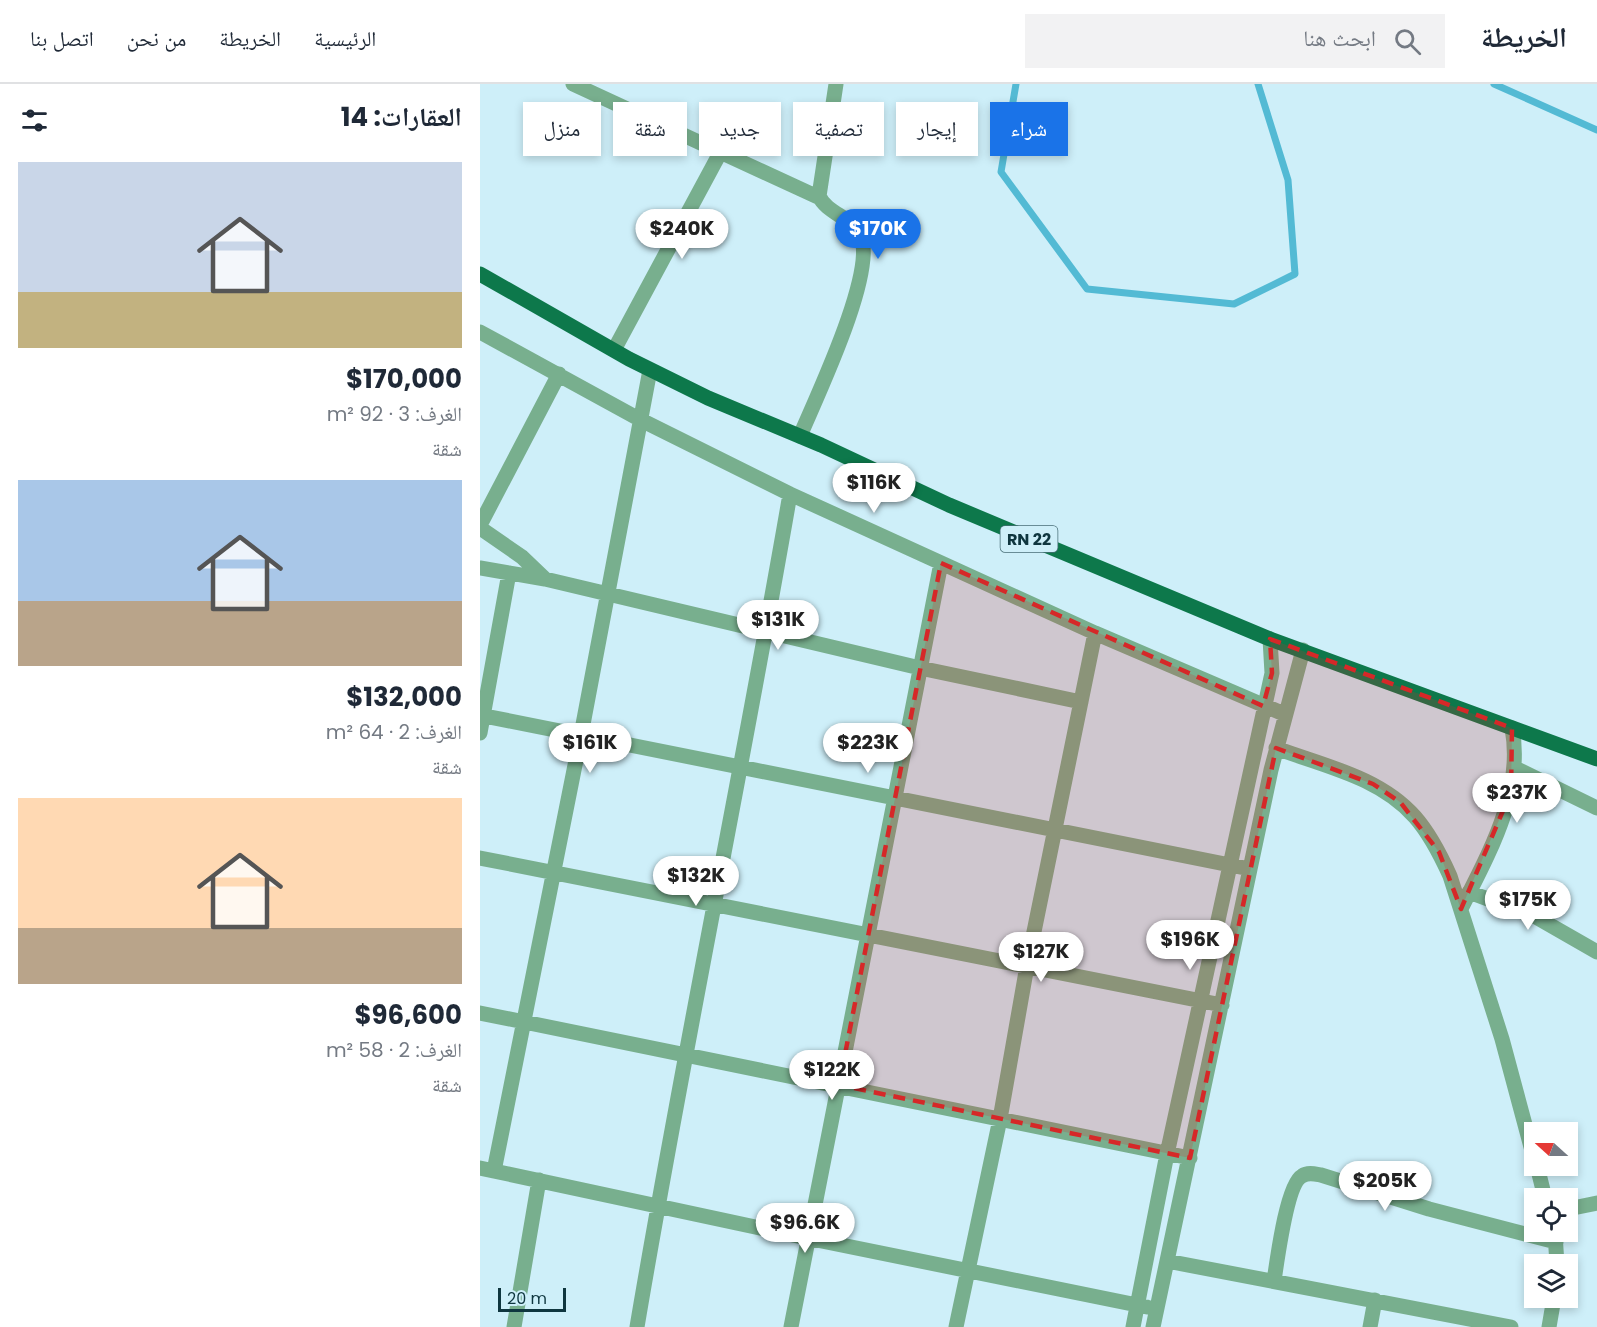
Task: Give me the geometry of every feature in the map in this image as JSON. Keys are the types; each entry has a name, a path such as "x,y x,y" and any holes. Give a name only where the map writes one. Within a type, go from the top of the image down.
{"main road":[{"name":"RN 22","path":"480,274 650,370 949,505 1270,639 1597,759"}],"street":[{"path":"573,84 699,143"},
{"path":"800,436 844,333 858,282 863,250 862,239 858,232 844,218 823,204 819,193 836,84"},
{"path":"614,350 718,156"},
{"path":"727,156 820,198"},
{"path":"480,332 639,419 790,494 1095,633 1284,714"},
{"path":"650,370 581,735 523,1021 487,1169 807,1238 1157,1309"},
{"path":"545,579 522,557 480,526 559,374"},
{"path":"637,1327 685,1054 766,632 790,494"},
{"path":"791,1327 942,563"},
{"path":"480,568 545,579 920,668 1082,702"},
{"path":"480,733 509,573"},
{"path":"956,1327 1000,1119 1027,966 1095,633"},
{"path":"1132,1327 1263,706 1272,674 1270,639"},
{"path":"1153,1327 1276,748 1303,650"},
{"path":"482,715 1250,869"},
{"path":"1461,909 1482,868 1511,792 1515,768 1512,728"},
{"path":"1276,748 1373,784 1400,802 1416,818 1439,852 1461,909 1502,1039 1524,1122"},
{"path":"1515,768 1597,808"},
{"path":"480,858 1222,1005"},
{"path":"1469,892 1536,917 1597,952"},
{"path":"480,1013 1190,1158"},
{"path":"1274,1281 1291,1195 1297,1180 1307,1174 1321,1175 1429,1209 1524,1230"},
{"path":"514,1327 539,1180"},
{"path":"1578,1207 1597,1203"},
{"path":"1167,1261 1511,1327"},
{"path":"1370,1327 1375,1300"},
{"path":"1549,1327 1552,1308"}],"highlighted area":[{"path":"941,563 1263,706 1272,673 1270,639 1512,728 1511,792 1461,909 1439,852 1400,802 1373,784 1276,748 1190,1158 839,1085"}],"waterway":[{"path":"1016,84 1001,172 1087,289 1234,304 1295,274 1288,180 1258,84"},
{"path":"1494,84 1597,130"}]}
